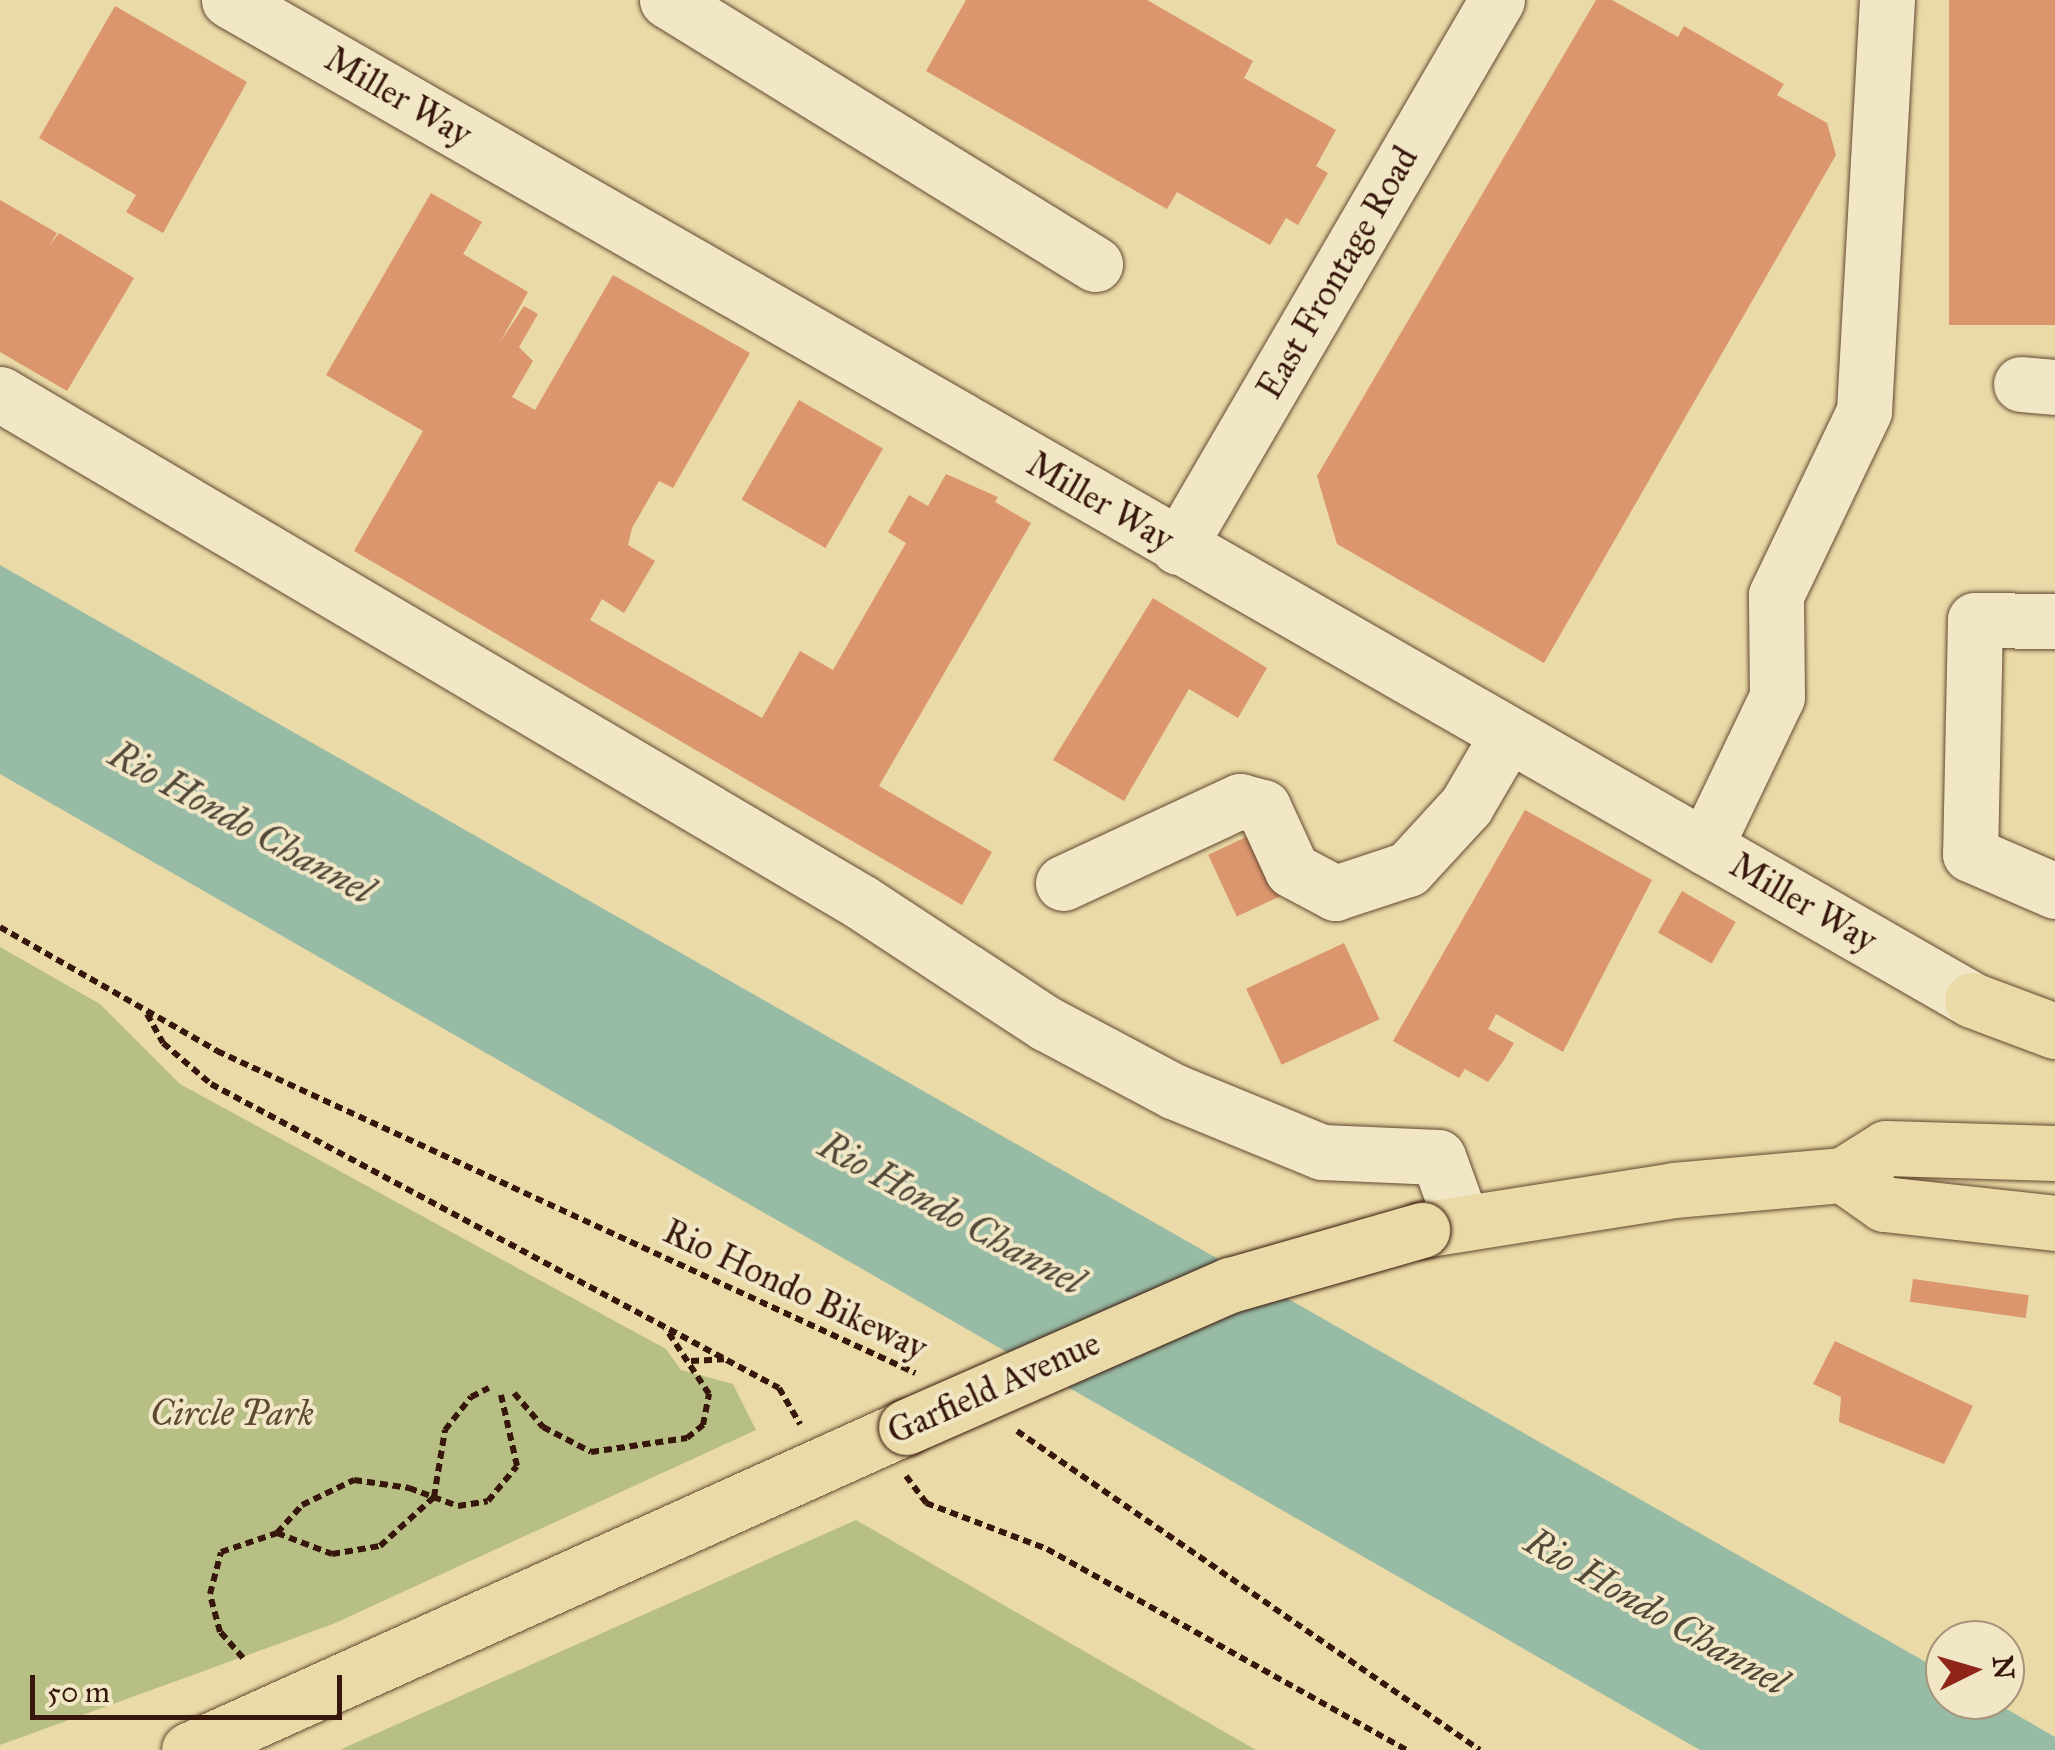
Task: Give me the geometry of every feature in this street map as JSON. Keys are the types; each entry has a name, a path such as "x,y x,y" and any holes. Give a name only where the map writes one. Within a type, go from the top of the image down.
{"main road":[{"path":"1972,1000 2055,1031"},
{"name":"Garfield Avenue","path":"189,1750 816,1468 906,1416 1230,1284 1442,1226 1674,1190 1843,1175 1886,1148 2055,1153"},
{"path":"1843,1175 1884,1204 2055,1223"}],"street":[{"name":"Miller Way","path":"229,0 1972,1000"},
{"path":"666,0 1095,264"},
{"name":"East Frontage Road","path":"1178,547 1497,0"},
{"path":"1706,848 1777,697 1776,595 1864,411 1887,0"},
{"path":"0,394 861,902 1046,1024 1173,1091 1322,1152 1438,1157 1442,1226"},
{"path":"2055,621 1975,620 1970,854 2055,891"},
{"path":"1064,883 1240,801 1263,807 1292,870 1335,893 1408,869 1466,806 1508,734"}],"path":[{"name":"Rio Hondo Bikeway","path":"0,927 146,1013 906,1416 926,1503 1046,1550 1271,1668 1406,1750"},
{"name":"Rio Hondo Bikeway","path":"146,1013 163,1043 211,1084 724,1359 791,1402 816,1468"},
{"path":"514,1393 566,1444 591,1452 656,1448 687,1438 710,1411 703,1378 666,1328"},
{"path":"686,1358 701,1366 724,1359"},
{"path":"277,1533 332,1554 357,1554 380,1546 434,1498 445,1430 471,1397 489,1388"},
{"path":"242,1658 220,1632 208,1580 222,1552 277,1533 302,1505 354,1480 474,1506 512,1480 518,1450 502,1395"},
{"path":"998,1420 1480,1750"}],"green space":[{"name":"Circle Park","path":"0,947 100,1004 180,1084 666,1349 681,1370 733,1384 756,1430 333,1624 0,1745"},
{"path":"856,1520 1256,1750 341,1750 346,1747"}],"water":[{"name":"Rio Hondo Channel","path":"0,565 1925,1662 1925,1720 2025,1720 2055,1737 2055,1750 1700,1750 0,774"}],"building":[{"path":"966,0 1147,0 1253,61 1244,78 1336,130 1316,166 1328,173 1298,225 1286,218 1270,245 1177,192 1167,209 926,71"},
{"path":"1596,0 1612,0 1678,37 1684,26 1784,84 1777,95 1827,123 1836,155 1544,663 1337,544 1317,476"},
{"path":"1949,0 2055,0 2055,325 1949,325"},
{"path":"115,6 247,82 163,233 126,212 136,195 39,138"},
{"path":"431,193 482,222 463,254 528,292 500,342 524,306 538,314 519,347 533,361 512,397 535,410 613,275 750,353 673,488 659,481 632,528 628,545 655,561 624,613 602,599 590,620 762,718 800,651 833,670 906,543 888,532 909,495 928,506 946,474 998,497 995,502 1031,523 879,786 992,852 962,905 354,551 423,431 326,375"},
{"path":"0,200 57,233 49,246 59,233 134,278 67,391 0,352"},
{"path":"799,400 883,448 826,548 742,500"},
{"path":"1153,598 1267,668 1238,718 1189,689 1124,801 1053,760"},
{"path":"1525,810 1652,880 1563,1052 1496,1014 1488,1029 1514,1043 1488,1082 1465,1069 1459,1078 1393,1041"},
{"path":"1257,832 1286,894 1237,916 1208,855"},
{"path":"1682,891 1736,922 1712,964 1658,933"},
{"path":"1344,943 1379,1019 1282,1065 1246,989"},
{"path":"1913,1279 2029,1295 2026,1318 1910,1302"},
{"path":"1835,1341 1973,1406 1944,1464 1839,1422 1841,1397 1813,1384"}]}
